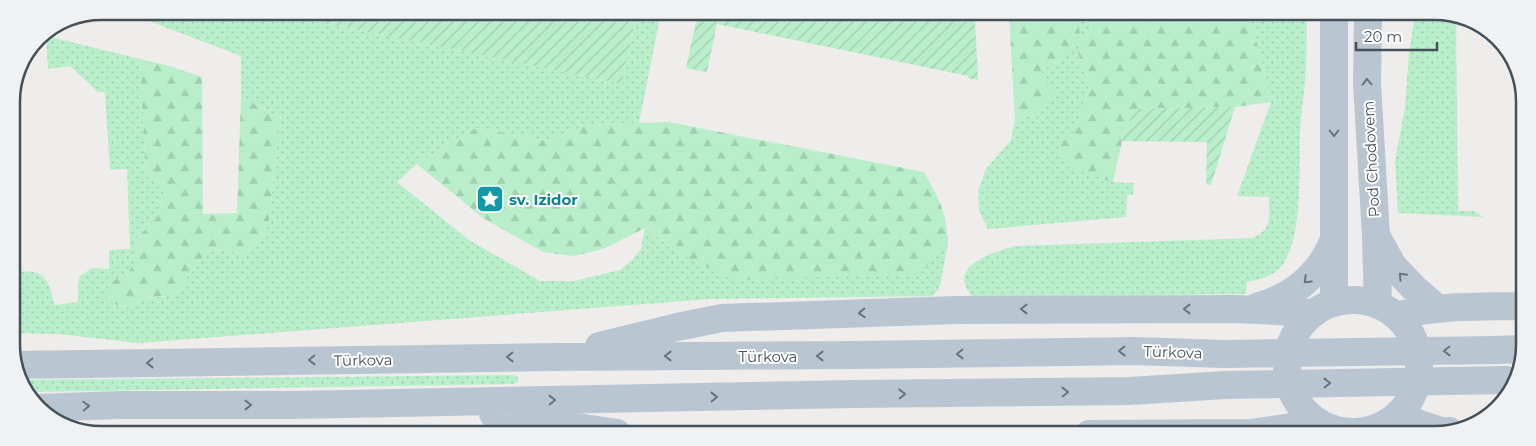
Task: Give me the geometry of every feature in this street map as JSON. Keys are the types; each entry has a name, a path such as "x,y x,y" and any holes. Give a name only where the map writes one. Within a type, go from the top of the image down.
{"main road":[{"path":"1325,426 1304,410 1296,400 1288,378 1287,366 1292,341 1304,322 1324,308 1334,240 1334,20"},
{"name":"Pod Chodovem","path":"1368,20 1367,84 1376,236 1387,311"},
{"path":"1376,236 1393,266 1437,308"},
{"path":"1236,309 1256,307 1286,296 1303,284 1317,269 1334,240"},
{"path":"558,357 677,326 722,318 957,310 1324,308 1355,300 1387,311 1516,306"},
{"path":"1383,426 1411,398 1418,376 1419,363 1414,341 1406,327 1387,311"},
{"name":"Türkova","path":"23,365 1134,350 1224,354 1516,349"},
{"path":"50,408 1130,391 1225,385 1508,380"},
{"path":"415,403 570,426"}],"green space":[{"path":"147,20 310,20 622,84 635,20 659,20 639,123 590,124 549,141 476,128 417,164 397,182 469,240 540,281 574,281 620,270 641,249 645,228 682,255 944,243 946,224 948,243 940,286 933,296 710,299 139,343 58,334 20,333 20,272 33,272 42,276 48,284 54,305 78,302 78,282 80,276 92,268 109,269 109,250 130,249 127,169 110,170 105,92 98,92 70,66 48,69 46,42 52,37 140,59 146,176 159,181 164,193 157,217 135,241 136,261 129,271 110,283 107,298 113,303 123,306 132,305 151,298 172,296 181,290 184,281 207,252 220,250 243,254 254,245 266,228 271,210 281,118 241,97 241,56"},
{"path":"310,20 635,20 622,84"},
{"path":"696,20 975,20 978,80 968,78 968,76 717,24 707,72 686,68"},
{"path":"1009,20 1078,20 1080,35 1061,59 1041,70 1054,94 1041,113 1015,120"},
{"path":"1075,20 1092,20 1090,32 1077,50 1089,83 1087,94 1074,132 1059,145 1113,182 1134,183 1133,195 1127,195 1126,217 988,229 979,211 978,191 986,169 1011,140 1015,120 1041,113 1041,70 1061,59"},
{"path":"1092,20 1251,20 1271,102 1235,107 1134,109 1122,141 1113,182 1078,170 1061,157 1059,145 1074,132 1087,94 1089,83 1077,50 1090,32"},
{"path":"1251,20 1307,20 1306,68 1300,132 1299,201 1294,237 1289,252 1280,268 1267,276 1247,282 1246,294 972,297 964,279 970,266 993,253 1015,246 1253,238 1267,226 1269,197 1237,196 1271,102"},
{"path":"1414,20 1435,20 1456,23 1458,211 1475,211 1483,217 1398,213 1395,161 1405,108 1409,53"},
{"path":"140,59 202,77 203,214 237,213 241,97 281,118 271,210 269,220 261,237 243,254 220,250 207,252 184,281 181,290 172,296 154,297 132,305 123,306 113,303 107,298 110,283 129,271 135,261 135,241 157,217 164,193 159,181 146,176"},
{"path":"1235,107 1211,185 1206,184 1207,142 1122,141 1134,109"},
{"path":"669,122 924,172 944,215 946,233 944,242 937,254 920,274 734,280 682,255 645,228 603,249 574,256 543,252 483,218 417,164 476,128 549,141 590,124"},
{"path":"513,375 518,377 518,382 513,384 36,392 28,380"}],"place":[{"name":"sv. Izidor","path":"490,199"}]}
